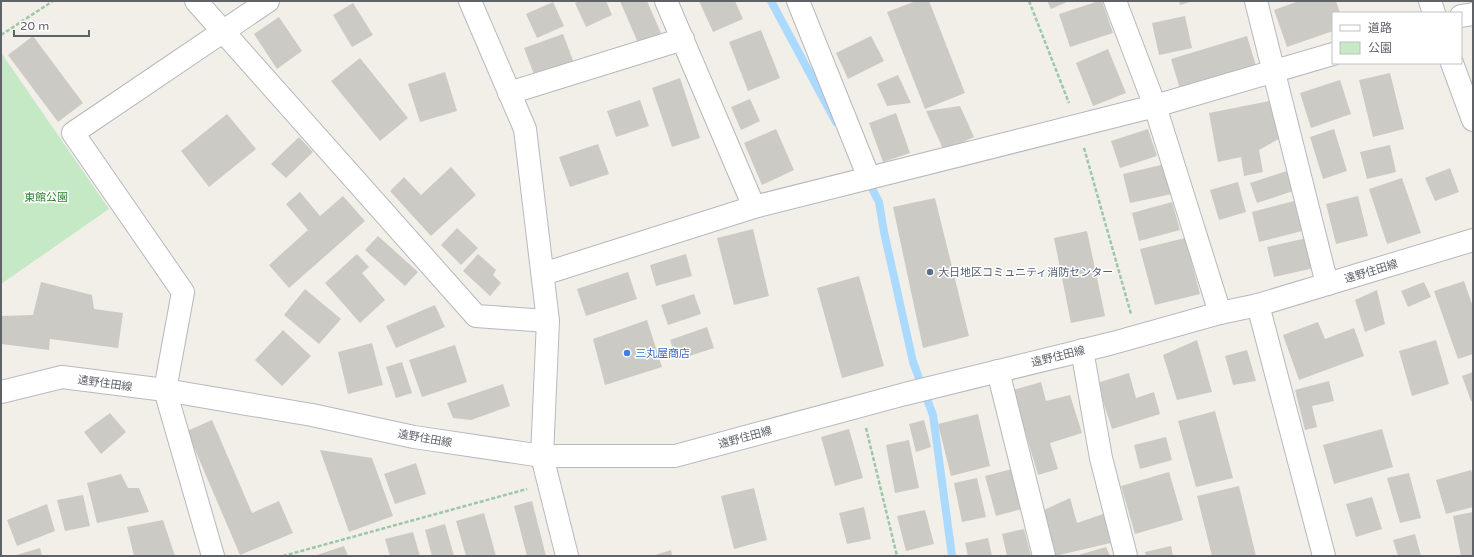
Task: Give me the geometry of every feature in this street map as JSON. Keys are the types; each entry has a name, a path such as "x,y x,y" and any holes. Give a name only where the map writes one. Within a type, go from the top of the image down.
{"street":[{"path":"196,1 476,316 548,321"},
{"path":"213,556 165,390 183,292 74,133 268,1"},
{"path":"470,1 525,129 548,321 542,456 566,556"},
{"path":"666,1 754,207"},
{"path":"798,1 869,178"},
{"path":"1116,1 1155,106 1220,313"},
{"path":"1256,1 1327,284"},
{"path":"1430,1 1434,12"},
{"path":"1462,16 1473,14"},
{"path":"509,93 682,39"},
{"path":"543,274 754,207 1155,106 1332,54"},
{"path":"1452,64 1473,120"},
{"name":"遠野住田線","path":"1,392 62,377 165,390 312,415 414,437 542,456 675,456 860,406 1137,336 1220,313 1258,305 1473,240"},
{"path":"1258,305 1324,556"},
{"path":"1082,350 1101,458 1126,556"},
{"path":"998,371 1044,556"}],"path":[{"path":"1,35 53,1"},
{"path":"1029,1 1078,126 1137,336"},
{"path":"860,406 897,556"},
{"path":"282,556 549,484"}],"green space":[{"name":"東館公園","path":"1,54 109,209 1,284"}],"building":[{"path":"579,1 606,1 612,15 586,27 575,3"},
{"path":"620,1 647,1 661,33 638,43"},
{"path":"699,1 735,1 743,19 713,32"},
{"path":"916,1 929,1 965,93 925,109 887,12"},
{"path":"1047,1 1069,1 1051,9"},
{"path":"1102,1 1113,33 1070,47 1059,14"},
{"path":"1179,1 1193,1 1180,5"},
{"path":"1299,1 1336,1 1340,12 1332,12 1332,31 1287,47 1274,10"},
{"path":"553,2 564,26 537,38 526,14"},
{"path":"353,3 373,35 352,47 333,15"},
{"path":"1185,16 1192,48 1159,55 1152,23"},
{"path":"279,17 302,51 277,69 254,34"},
{"path":"761,30 780,78 748,91 729,42"},
{"path":"563,34 574,63 535,77 524,48"},
{"path":"33,36 83,103 58,122 8,55"},
{"path":"871,36 884,61 848,79 836,53"},
{"path":"1247,36 1256,66 1180,89 1171,59"},
{"path":"1108,49 1126,93 1093,106 1076,63"},
{"path":"360,58 408,118 380,141 331,81"},
{"path":"445,72 457,111 420,122 408,84"},
{"path":"1390,73 1404,129 1373,137 1359,80"},
{"path":"898,75 911,103 887,106 877,84"},
{"path":"680,78 700,138 672,147 652,88"},
{"path":"1340,80 1351,114 1311,128 1300,93"},
{"path":"750,99 760,121 741,130 731,107"},
{"path":"640,100 649,126 616,137 607,111"},
{"path":"1275,100 1282,137 1259,150 1263,172 1244,176 1241,157 1218,162 1209,113"},
{"path":"960,106 974,137 944,151 926,111"},
{"path":"896,113 910,153 883,162 869,123"},
{"path":"227,114 256,149 209,187 181,151"},
{"path":"776,129 794,170 762,185 744,143"},
{"path":"1148,129 1157,156 1120,168 1111,141"},
{"path":"1334,129 1347,171 1323,179 1310,137"},
{"path":"299,137 313,152 286,178 271,164"},
{"path":"598,144 609,174 570,187 559,157"},
{"path":"1390,145 1396,172 1367,179 1360,152"},
{"path":"1165,164 1172,194 1130,203 1123,174"},
{"path":"451,167 476,195 431,236 390,191 404,177 421,195"},
{"path":"1450,168 1459,192 1435,201 1425,178"},
{"path":"1290,170 1296,190 1257,203 1250,183"},
{"path":"1402,178 1421,233 1387,244 1369,189"},
{"path":"1238,182 1246,212 1219,220 1210,190"},
{"path":"300,192 320,216 343,196 365,221 289,288 269,265 308,230 286,204"},
{"path":"1358,196 1368,236 1336,244 1326,204"},
{"name":"大日地区コミュニティ消防センター","path":"935,198 969,336 923,348 893,207"},
{"path":"1294,201 1302,231 1259,242 1252,212"},
{"path":"1172,202 1180,230 1139,241 1132,213"},
{"path":"457,228 478,248 461,265 441,245"},
{"path":"753,229 769,296 734,305 717,238"},
{"path":"1087,231 1105,316 1071,323 1054,238"},
{"path":"378,236 418,272 405,286 365,250"},
{"path":"1185,238 1200,294 1155,305 1140,249"},
{"path":"1307,238 1314,268 1274,277 1267,247"},
{"path":"357,254 369,267 362,273 385,300 360,323 325,283"},
{"path":"478,254 496,270 493,275 501,283 490,296 463,271"},
{"path":"686,254 692,276 656,286 650,265"},
{"path":"628,272 637,299 586,316 577,289"},
{"path":"859,276 884,366 842,378 817,288"},
{"path":"1464,281 1473,307 1473,354 1458,359 1434,291"},
{"path":"41,282 92,295 94,309 123,313 118,348 50,339 49,350 1,344 1,316 33,315"},
{"path":"1424,282 1431,297 1408,307 1401,291"},
{"path":"305,289 341,319 319,344 284,315"},
{"path":"1377,290 1385,324 1365,332 1355,300"},
{"path":"694,294 701,314 668,325 661,305"},
{"path":"435,305 445,327 396,348 386,326"},
{"name":"三丸屋商店","path":"647,320 662,367 605,385 593,339"},
{"path":"1318,322 1325,339 1354,328 1364,356 1299,380 1283,335"},
{"path":"707,327 714,348 677,360 670,340"},
{"path":"283,330 311,356 282,386 255,360"},
{"path":"1197,340 1212,392 1177,400 1163,355"},
{"path":"1436,340 1449,384 1412,396 1399,351"},
{"path":"372,343 383,385 348,394 338,352"},
{"path":"455,345 467,382 422,397 409,360"},
{"path":"1247,350 1256,381 1233,385 1225,356"},
{"path":"402,362 412,393 396,398 386,367"},
{"path":"1473,372 1473,401 1471,401 1462,376"},
{"path":"1129,373 1136,398 1154,392 1160,414 1112,429 1097,383"},
{"path":"1329,381 1334,401 1312,406 1317,427 1305,430 1295,390"},
{"path":"1041,382 1046,401 1070,395 1082,433 1050,443 1058,469 1038,475 1013,390"},
{"path":"503,384 510,406 471,420 453,418 447,403"},
{"path":"1215,411 1233,478 1196,487 1178,421"},
{"path":"110,413 126,432 101,454 84,432"},
{"path":"978,414 990,466 951,476 938,424"},
{"path":"212,420 252,513 279,501 293,533 240,555 187,431"},
{"path":"924,420 931,447 916,452 909,424"},
{"path":"849,429 863,478 835,486 821,437"},
{"path":"1382,429 1393,467 1334,484 1323,445"},
{"path":"1166,437 1172,460 1140,469 1134,445"},
{"path":"909,440 919,488 895,493 886,445"},
{"path":"320,450 372,458 393,516 349,532"},
{"path":"416,463 426,494 395,504 384,474"},
{"path":"1012,469 1022,509 996,516 985,476"},
{"path":"1471,470 1473,476 1473,507 1446,514 1436,480"},
{"path":"1169,472 1183,520 1135,534 1121,486"},
{"path":"1409,473 1421,518 1400,523 1387,478"},
{"path":"121,474 128,488 139,488 149,512 97,523 87,483"},
{"path":"977,478 986,517 962,522 954,483"},
{"path":"1239,486 1256,556 1212,556 1197,496"},
{"path":"754,488 767,540 734,549 721,496"},
{"path":"83,495 90,526 65,531 57,500"},
{"path":"1372,497 1382,529 1356,537 1346,504"},
{"path":"1070,498 1077,523 1106,513 1115,542 1055,556 1044,510"},
{"path":"532,501 546,556 527,556 514,506"},
{"path":"47,504 55,531 17,546 7,520"},
{"path":"864,507 871,539 847,544 839,513"},
{"path":"925,510 934,544 906,551 897,516"},
{"path":"1473,512 1473,556 1461,556 1453,516"},
{"path":"484,513 496,556 466,556 456,521"},
{"path":"163,520 175,556 134,556 127,527"},
{"path":"445,524 454,556 432,556 425,530"},
{"path":"1024,529 1031,556 1007,556 1002,534"},
{"path":"413,532 420,556 390,556 385,539"},
{"path":"1415,534 1421,556 1398,556 1393,540"},
{"path":"988,538 992,556 968,556 965,543"},
{"path":"344,546 348,556 314,556"},
{"path":"1171,546 1173,556 1146,556 1145,552"},
{"path":"1106,547 1110,556 1075,556"},
{"path":"40,548 42,556 13,556"},
{"path":"671,550 672,556 652,556"}],"waterway":[{"path":"771,1 836,122"},
{"path":"867,179 879,202 884,232 913,362 933,415 952,556"}],"place":[{"name":"大日地区コミュニティ消防センター","path":"930,272"},
{"name":"三丸屋商店","path":"627,353"}]}
